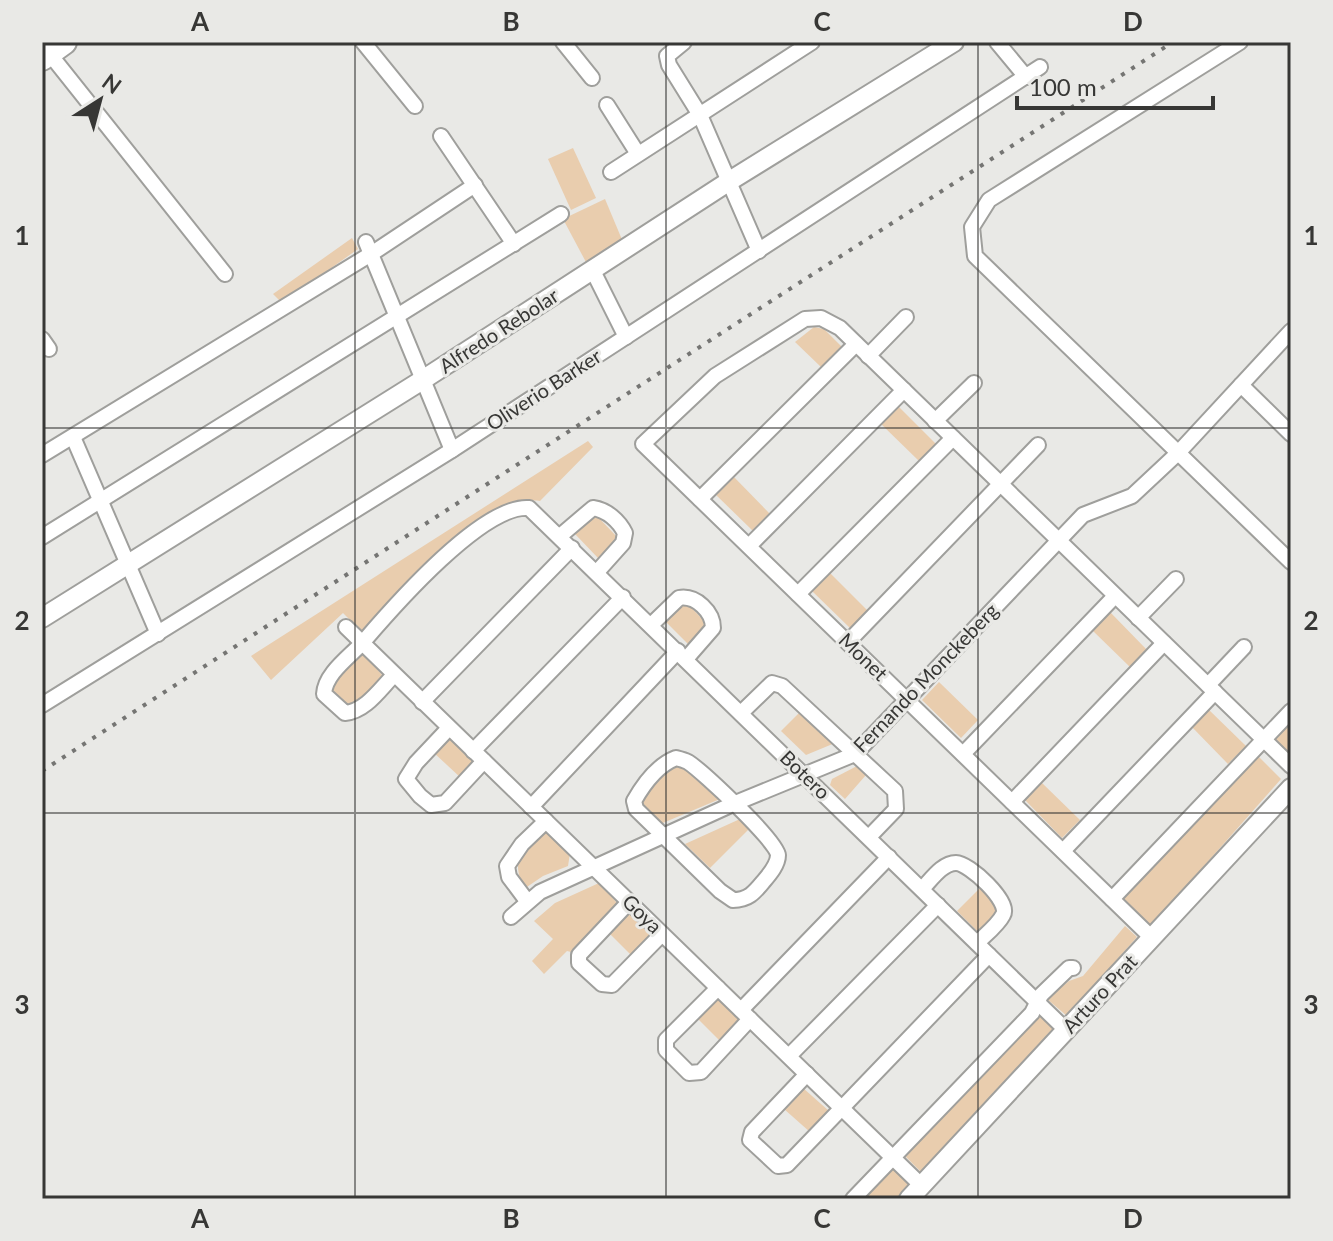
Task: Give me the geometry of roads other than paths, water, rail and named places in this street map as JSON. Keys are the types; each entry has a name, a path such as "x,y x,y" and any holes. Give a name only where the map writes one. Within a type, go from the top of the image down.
{"street":[{"path":"363,42 415,106"},
{"path":"563,42 592,78"},
{"path":"684,42 667,56 669,65 700,115 759,251"},
{"path":"611,172 812,42"},
{"name":"Alfredo Rebolar","path":"42,618 954,42"},
{"path":"997,42 1026,77"},
{"path":"1240,42 989,200 972,227 975,256 1291,562"},
{"path":"52,51 225,274"},
{"name":"Oliverio Barker","path":"42,705 452,450 1040,67"},
{"path":"607,105 638,154"},
{"path":"441,136 514,244"},
{"path":"42,455 369,248 475,185"},
{"path":"42,537 561,214"},
{"path":"369,248 452,450"},
{"path":"593,271 626,337"},
{"path":"868,356 906,317"},
{"name":"Monet","path":"856,344 840,328 821,318 805,319 715,376 643,444 1152,938"},
{"name":"Fernando Monckeberg","path":"511,917 540,892 733,804 855,754 1083,515 1132,496 1178,453 1291,331"},
{"path":"700,499 856,344 1291,766"},
{"path":"935,421 974,383"},
{"path":"1241,385 1291,434"},
{"path":"749,546 904,390"},
{"path":"73,437 158,634"},
{"path":"798,594 953,438"},
{"path":"848,642 1038,445"},
{"name":"Botero","path":"362,644 388,612 447,552 510,510 529,508 1066,1030"},
{"path":"560,536 593,508 619,523 625,533 623,543 597,572"},
{"path":"422,702 572,548"},
{"path":"1138,618 1176,579"},
{"path":"963,754 1115,596"},
{"path":"449,728 416,763 406,779 431,805 445,803 478,756 623,597"},
{"path":"531,807 682,655 713,628 711,616 690,597 679,598 651,625"},
{"name":"Goya","path":"346,627 893,1157 915,1192"},
{"path":"1012,802 1164,643"},
{"path":"362,644 325,685 324,694 345,713 352,712 362,708 394,675"},
{"path":"1063,851 1211,688 1244,647"},
{"path":"741,713 767,686 778,684 895,791 896,809 869,837"},
{"path":"1112,899 1291,711"},
{"path":"676,758 686,761 733,804 769,838 779,857 752,896 733,900 636,809 634,801 667,762 676,758"},
{"name":"Arturo Prat","path":"915,1192 1291,788"},
{"path":"527,901 509,877 507,866 522,844 546,821"},
{"path":"718,988 666,1040 666,1050 689,1073 701,1072 746,1015 889,857"},
{"path":"922,889 945,866 956,863 969,868 999,896 1005,908 1004,915 977,943"},
{"path":"629,902 579,955 579,963 602,984 612,985 662,934"},
{"path":"789,1056 938,905"},
{"path":"807,1074 752,1132 750,1140 778,1166 787,1165 989,955"},
{"path":"853,1199 1032,1013 1037,1002 1060,977 1073,968"}],"railway":[{"path":"42,771 1173,42"}]}
